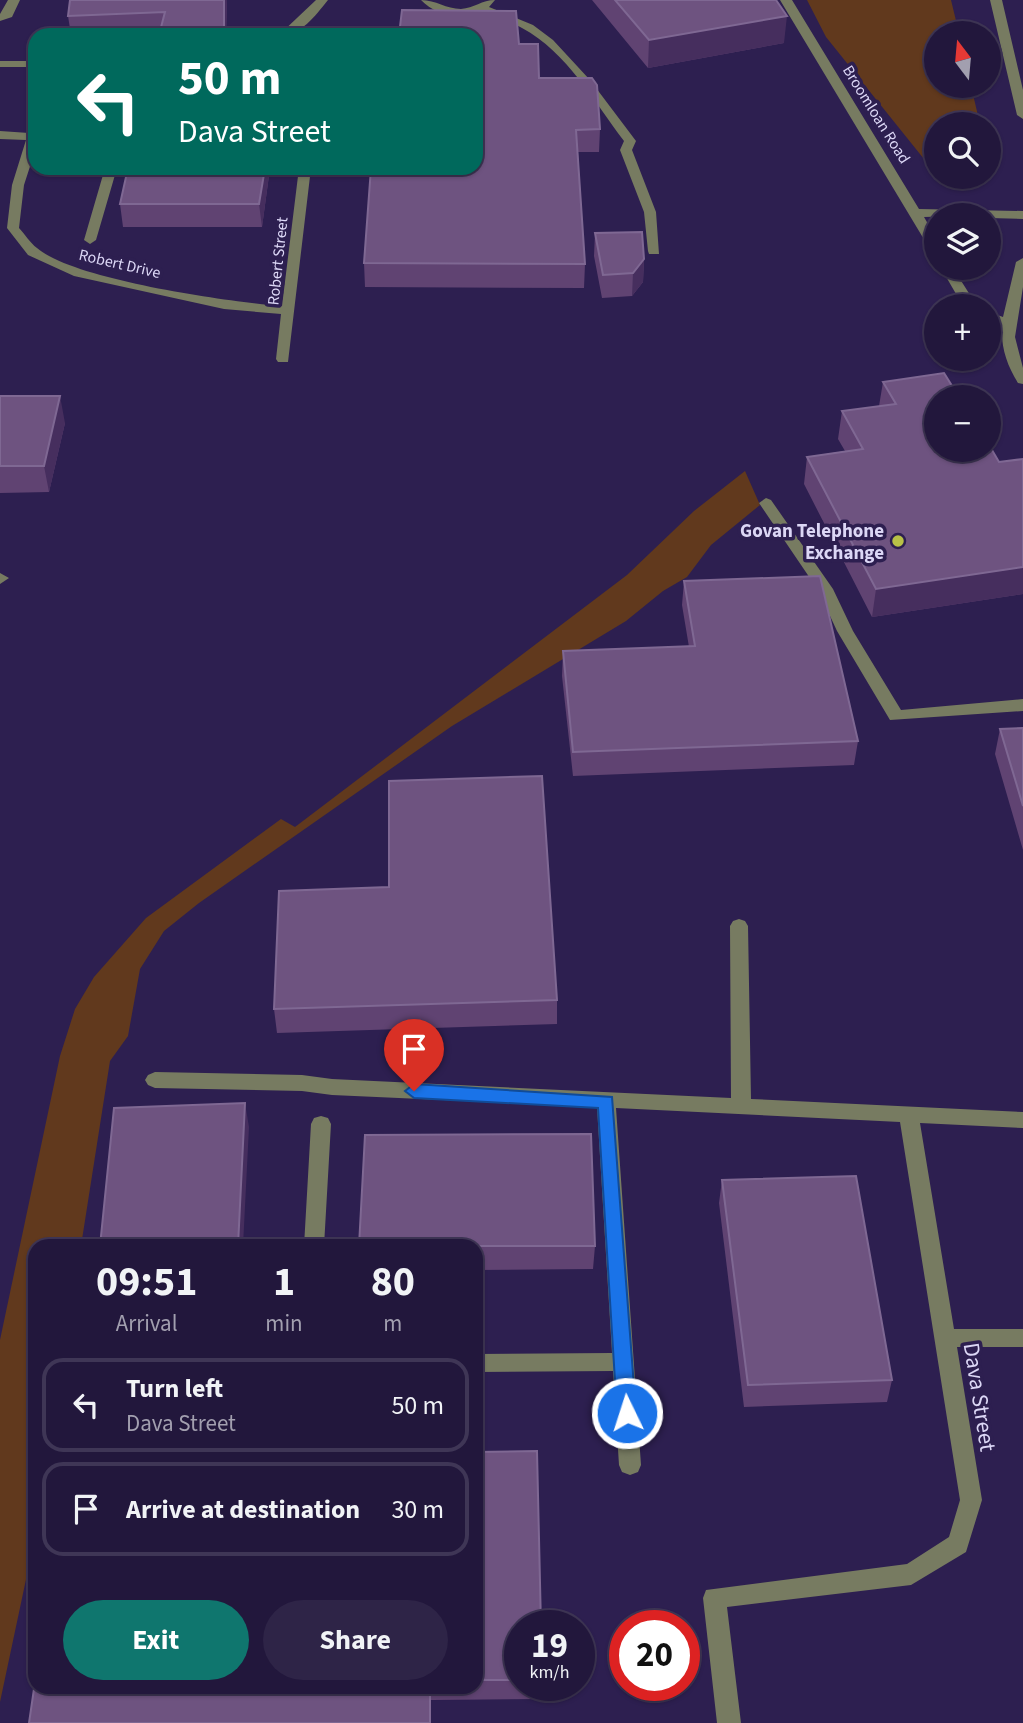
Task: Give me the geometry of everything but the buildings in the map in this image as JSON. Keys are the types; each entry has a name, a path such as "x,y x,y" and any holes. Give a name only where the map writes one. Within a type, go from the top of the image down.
{"street":[{"path":"0,18 8,15 14,0"},
{"path":"297,28 322,0"},
{"path":"427,0 435,8 446,11 486,4 526,26 568,61 630,141 626,150 650,212 654,251"},
{"name":"Broomloan Road","path":"786,0 924,225"},
{"path":"996,0 1023,115"},
{"path":"0,64 28,64"},
{"path":"0,135 28,134"},
{"name":"Robert Drive","path":"28,167 15,204 13,228 19,239 33,252 55,264 79,272 224,305 289,311"},
{"path":"90,240 109,175"},
{"name":"Robert Street","path":"283,359 304,175"},
{"path":"0,205 15,204"},
{"path":"918,213 1023,215"},
{"path":"1023,262 1007,324 1007,345 1023,380"},
{"path":"1001,321 1007,324"},
{"path":"766,503 825,589 845,631 896,716 1023,705"},
{"path":"739,926 741,1107"},
{"path":"155,1080 290,1082 332,1087 606,1102 1023,1120"},
{"path":"606,1102 630,1465"},
{"name":"Dava Street","path":"729,1723 714,1598 911,1574 958,1544 971,1500 909,1115"},
{"path":"314,1239 321,1124"},
{"path":"944,1338 1023,1338"},
{"path":"483,1363 623,1362"}],"shaded area":[{"path":"807,0 951,0 956,21 924,21 924,98 974,98 977,112 924,112 924,159 826,37"},
{"path":"745,471 760,505 711,545 687,577 663,591 626,621 452,726 199,903 164,931 140,969 128,1036 110,1061 82,1239 28,1239 28,1570 0,1702 0,1340 60,1056 75,1009 94,977 146,918 281,819 295,827 627,575 694,511"}],"place":[{"name":"Govan Telephone Exchange","path":"898,541"}],"route":[{"path":"414,1091 606,1102 627,1413"}]}
